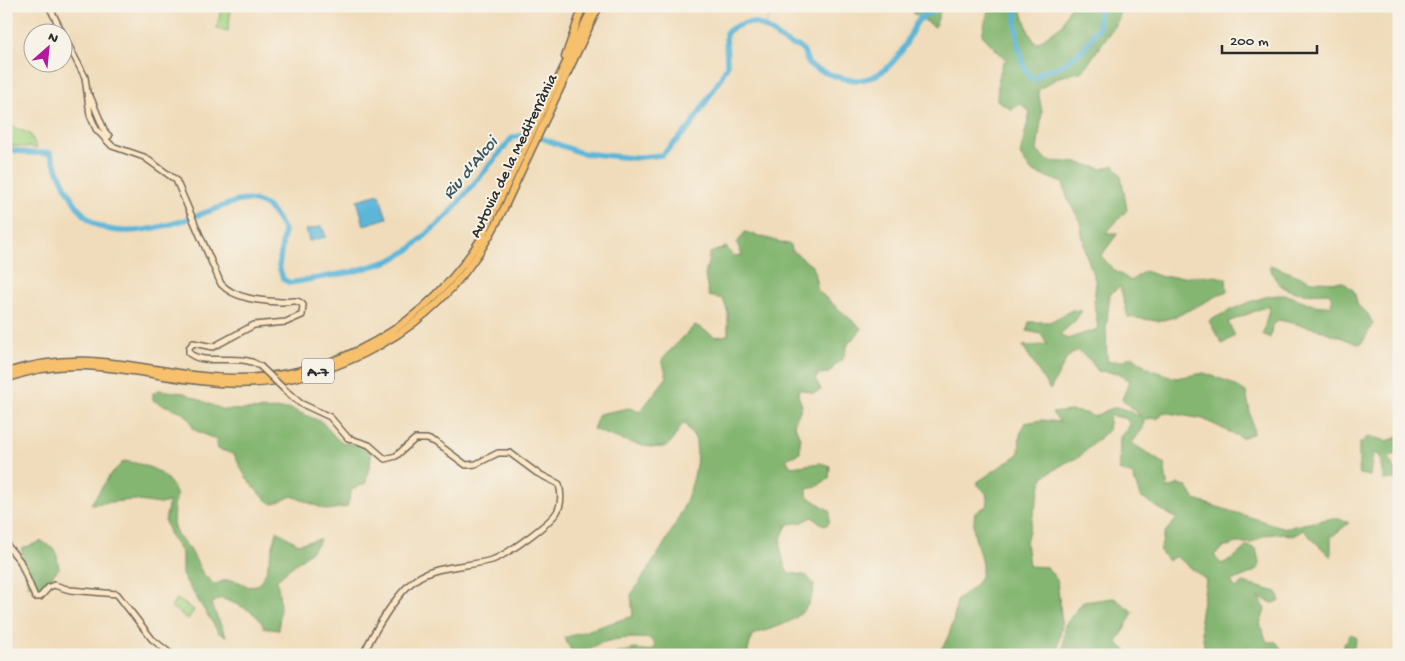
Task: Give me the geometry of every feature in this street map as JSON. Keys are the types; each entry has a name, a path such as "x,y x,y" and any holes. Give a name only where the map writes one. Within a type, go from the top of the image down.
{"highway":[{"path":"564,69 583,6"},
{"name":"Autovia de la Mediterrània","path":"6,372 40,366 79,365 132,367 198,381 239,384 285,379 325,370 366,352 414,323 449,291 500,216 593,6"},
{"name":"Autovia de la Mediterrània","path":"467,266 496,211 545,106 599,6"},
{"name":"Autovia de la Mediterrània","path":"6,379 40,366"}],"street":[{"path":"49,6 57,22"},
{"path":"72,51 84,72 91,121 101,135 116,148 148,159 174,178 217,278 229,291 243,297 280,302 297,301 303,305 303,313 290,321 254,325 217,346 209,347 193,343 189,348 189,353 196,357 242,359 260,366 300,403 330,417 348,438 370,445 385,459 396,456 414,439 427,439 438,444 458,461 466,465 476,464 498,453 510,453 538,473 554,480 559,487 560,502 555,515 500,556 485,562 428,574 412,582 380,623 363,655"},
{"path":"88,94 104,130 109,136"},
{"path":"6,544 20,561 36,596 40,597 50,586 54,585 70,590 117,594 152,639 172,655"}],"green space":[{"path":"913,6 942,6 935,27 914,14"},
{"path":"985,6 1020,6 1029,33 1036,44 1062,25 1070,6 1119,6 1119,19 1083,71 1059,77 1038,90 1042,113 1037,151 1048,161 1079,163 1103,169 1114,165 1121,176 1127,210 1106,233 1118,233 1101,256 1114,270 1131,281 1144,271 1163,277 1215,276 1226,279 1227,291 1175,317 1159,321 1128,317 1120,286 1110,294 1106,329 1107,361 1122,361 1132,356 1151,370 1176,378 1204,373 1229,382 1246,392 1254,433 1242,438 1203,419 1163,412 1159,418 1144,419 1143,428 1132,443 1164,464 1168,489 1179,484 1187,487 1195,500 1285,528 1328,519 1341,519 1349,523 1331,537 1331,557 1303,530 1293,536 1283,533 1265,535 1251,543 1237,543 1224,547 1214,555 1221,564 1231,560 1247,546 1256,549 1260,566 1254,572 1231,581 1236,589 1243,583 1277,592 1280,601 1273,603 1257,597 1261,600 1265,610 1260,624 1267,642 1276,642 1286,655 1200,655 1205,651 1200,620 1206,580 1176,556 1168,561 1160,551 1165,532 1177,519 1140,497 1133,475 1119,470 1120,437 1130,425 1127,419 1110,415 1108,430 1079,457 1065,463 1043,477 1026,542 1029,566 1047,567 1057,580 1062,624 1057,655 935,655 948,637 953,623 957,600 975,585 982,573 981,558 974,534 974,519 975,513 988,505 986,493 976,483 1019,454 1020,435 1025,423 1042,420 1060,422 1052,413 1074,411 1094,417 1115,408 1124,409 1142,417 1122,399 1130,381 1119,373 1098,371 1090,360 1077,350 1067,358 1050,390 1023,346 1047,345 1041,334 1027,331 1029,322 1050,322 1072,310 1082,311 1074,322 1060,334 1067,339 1098,329 1094,302 1096,283 1085,251 1080,221 1068,200 1063,183 1031,171 1020,155 1030,112 1020,103 1012,110 997,100 998,81 1003,62 1007,61 982,35 988,10"},
{"path":"231,8 228,31 217,29 221,9"},
{"path":"6,116 13,127 30,134 37,148 6,145"},
{"path":"745,232 791,245 792,250 813,267 818,291 862,329 848,344 842,361 839,361 829,373 818,374 816,380 821,390 814,393 799,389 798,395 802,406 794,424 800,438 800,453 786,459 791,467 820,463 830,466 829,478 816,487 807,489 807,496 830,511 829,523 825,526 812,517 803,522 788,524 781,541 787,572 807,576 814,585 807,607 792,620 752,635 747,655 612,655 635,649 652,651 655,645 651,639 637,638 609,641 574,655 564,638 633,616 631,595 665,542 686,502 697,461 695,439 684,422 668,445 653,447 631,443 593,429 599,414 629,408 640,412 667,377 662,359 695,325 716,337 728,335 728,313 723,299 709,296 705,276 710,253 726,247 734,256 742,255 737,243"},
{"path":"1270,265 1312,281 1343,282 1354,291 1358,306 1368,314 1373,324 1362,343 1358,344 1318,329 1279,320 1272,326 1270,338 1263,334 1270,305 1228,322 1235,336 1222,344 1209,321 1255,300 1274,295 1283,295 1294,297 1310,304 1331,306 1332,298 1329,293 1300,293 1284,288 1273,275"},
{"path":"158,390 184,393 223,410 291,409 322,422 337,439 344,443 365,446 371,450 366,483 352,489 347,507 327,510 292,496 273,504 266,500 250,482 234,454 218,449 216,440 193,429 191,422 183,413 153,400 153,393"},
{"path":"1369,436 1387,441 1399,437 1399,452 1389,458 1398,479 1383,480 1380,456 1373,453 1370,476 1359,474 1359,444"},
{"path":"124,461 149,467 163,475 173,487 177,496 174,506 173,525 178,536 190,549 203,574 215,585 228,580 236,581 249,587 259,584 266,572 277,531 298,544 320,539 318,544 308,554 277,580 280,601 279,630 264,628 252,612 221,598 211,604 226,636 219,633 182,575 182,553 171,538 165,521 169,502 160,504 132,500 91,504 110,475"},
{"path":"42,541 56,551 59,568 49,580 38,588 28,585 21,549"},
{"path":"1114,598 1133,612 1117,643 1132,655 1063,655 1065,625 1083,602"},
{"path":"177,599 194,610 188,619 171,607"},
{"path":"1351,634 1357,638 1351,655 1337,655"}],"water":[{"path":"379,194 387,218 364,225 357,200"},
{"path":"322,226 326,237 309,241 306,230"}],"waterway":[{"path":"765,27 774,6"},
{"name":"Riu d'Alcoi","path":"6,149 30,153 50,153 72,199 91,221 103,228 118,231 151,229 185,220 237,201 250,200 263,204 272,212 284,230 279,266 283,279 290,283 352,272 389,261 409,250 449,214 512,138 528,133 581,153 633,158 662,155 690,127 719,81 727,66 726,33 738,25 759,24 782,40 798,46 804,52 809,65 835,76 859,80 870,78 891,64 903,49 917,22 923,16 943,6"},
{"name":"Riu d'Alcoi","path":"1016,6 1017,35 1021,57 1024,67 1035,80 1042,72 1059,67 1083,50 1099,27 1099,13 1102,6"}]}
